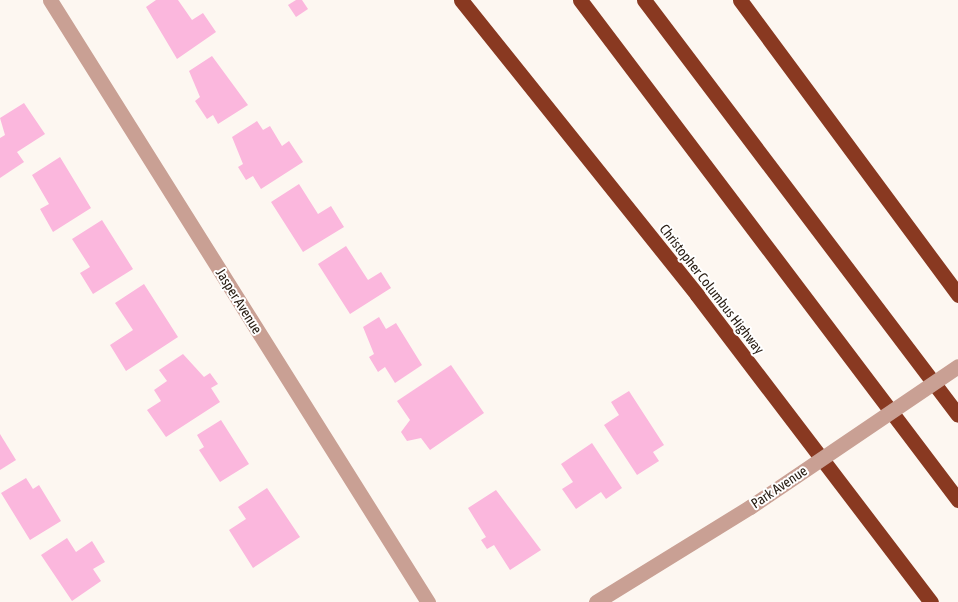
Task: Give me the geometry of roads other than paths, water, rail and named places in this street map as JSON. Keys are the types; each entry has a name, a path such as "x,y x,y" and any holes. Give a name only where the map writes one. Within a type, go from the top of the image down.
{"highway":[{"name":"Christopher Columbus Highway","path":"461,0 697,295 931,602"},
{"path":"580,0 958,500"},
{"path":"644,0 958,415"},
{"path":"740,0 958,295"}],"street":[{"name":"Jasper Avenue","path":"50,0 428,602"},
{"name":"Park Avenue","path":"596,602 750,507 958,366"}]}
